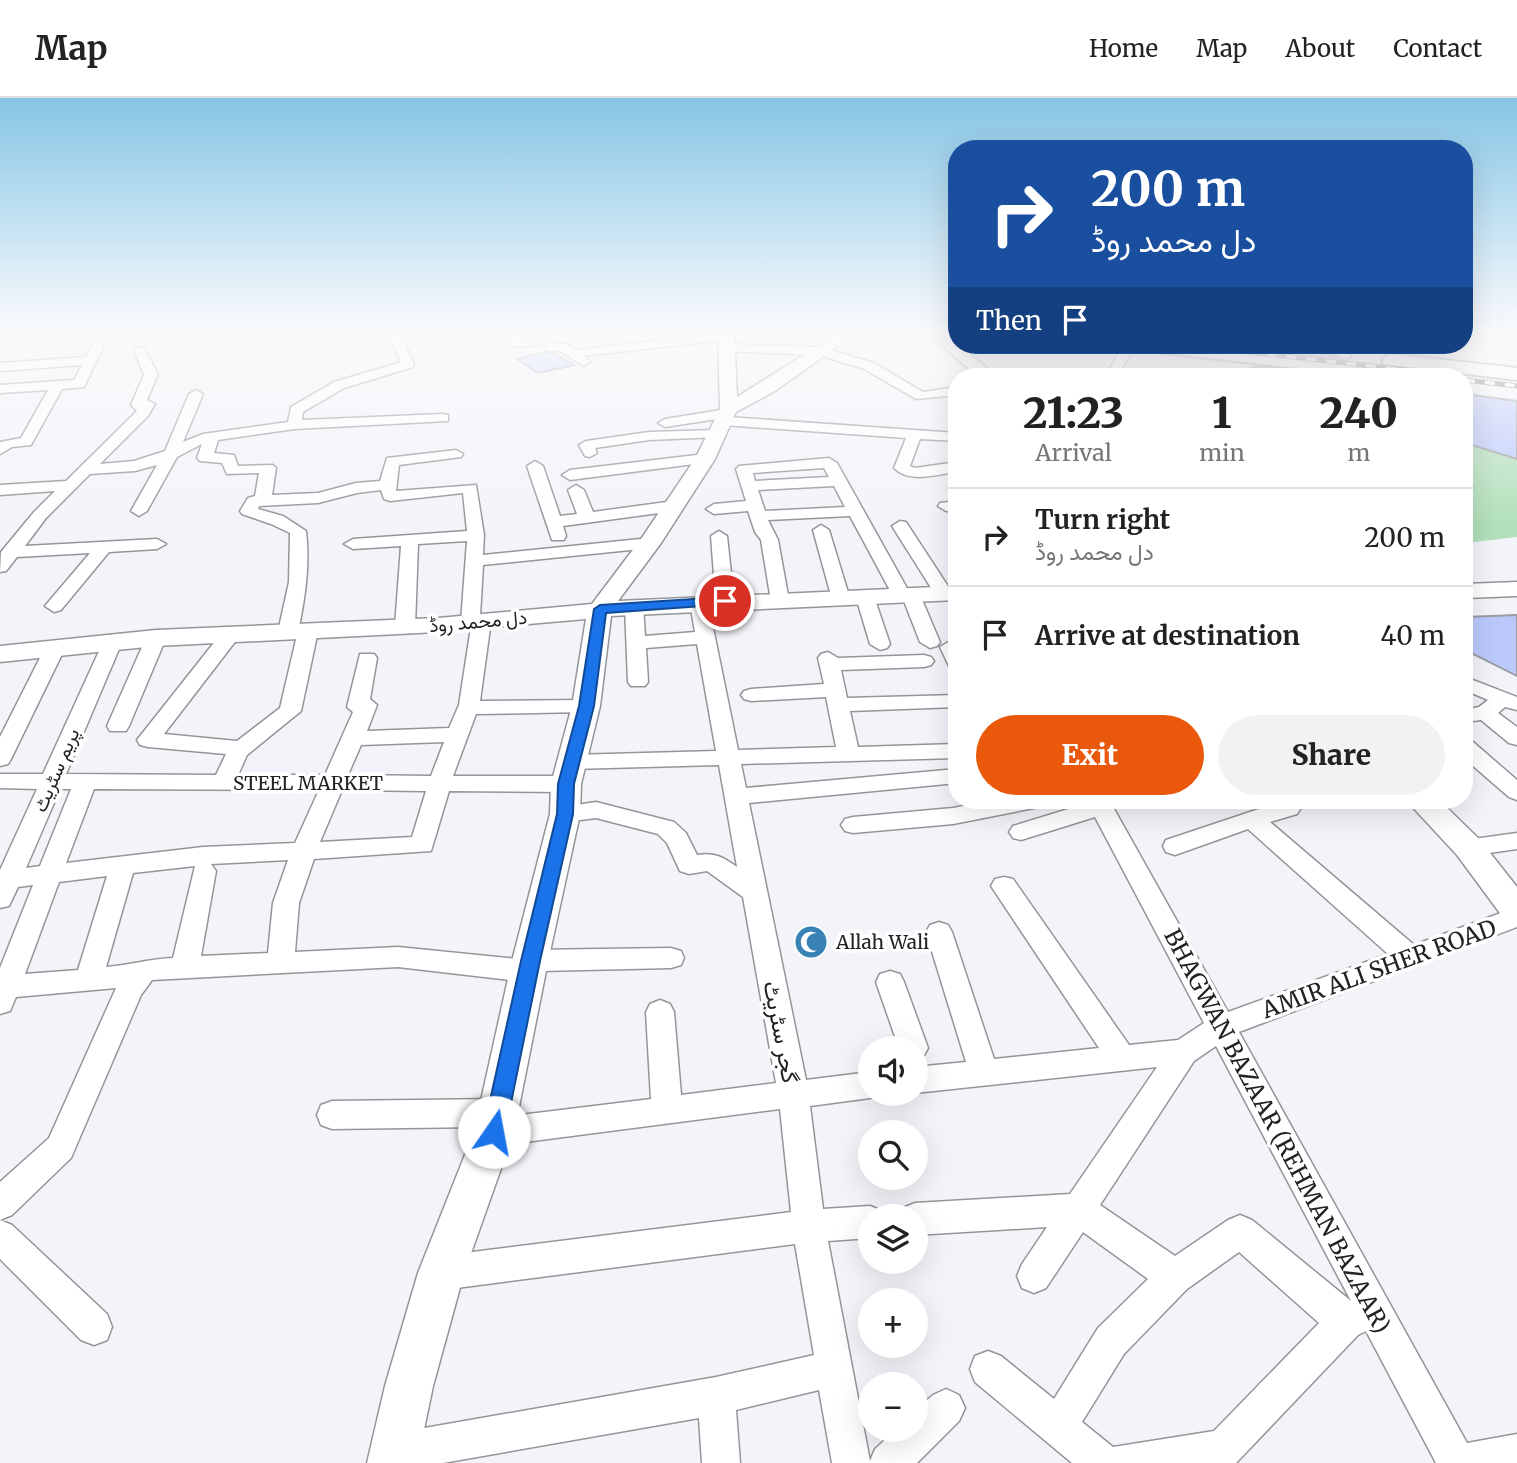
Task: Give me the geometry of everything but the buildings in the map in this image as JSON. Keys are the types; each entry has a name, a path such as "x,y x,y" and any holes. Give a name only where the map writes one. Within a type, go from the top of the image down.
{"street":[{"path":"0,450 8,443 26,442 51,397"},
{"path":"0,567 5,545 22,536 148,404 138,405 141,397"},
{"path":"139,511 171,454 195,397"},
{"path":"295,425 296,410 318,397"},
{"path":"722,397 720,427 650,543 600,609 586,706 496,1123 441,1273 409,1387 394,1457 716,1396 835,1368"},
{"path":"587,517 573,483 720,427 757,397"},
{"path":"86,470 135,466 171,454 203,438 295,425 443,418"},
{"path":"590,453 586,445 720,427"},
{"path":"601,436 720,427 948,437"},
{"path":"915,434 902,468 913,473 948,468"},
{"path":"212,437 205,458 229,458 232,471 268,468 262,499"},
{"path":"4,889 52,874 203,856 422,845 439,784 468,708 476,621 476,535 470,488 390,496 387,485 392,461 456,454"},
{"path":"780,601 769,540 763,532 744,469 829,463 907,595 927,651 829,661 849,755"},
{"path":"535,466 563,552"},
{"path":"0,490 72,485"},
{"path":"223,783 238,751 290,711 298,631 297,595 302,560 298,531 277,520 248,511 254,501 262,499 318,498 356,488 387,485"},
{"path":"553,522 674,506"},
{"path":"714,509 856,511"},
{"path":"900,526 948,590"},
{"path":"821,530 853,598 880,644"},
{"path":"353,544 476,535"},
{"name":"گجر سٹریٹ","path":"719,536 706,636 793,1092 809,1226 850,1463"},
{"path":"405,626 410,540"},
{"path":"475,561 650,543"},
{"path":"5,545 104,547 157,544"},
{"path":"54,606 104,547"},
{"path":"1473,591 1517,589"},
{"name":"دل محمد روڈ","path":"0,654 156,638 405,626 600,609 948,593"},
{"path":"634,607 638,682"},
{"path":"231,634 148,740 242,748"},
{"path":"636,643 706,636"},
{"path":"118,726 156,638"},
{"name":"پریم سٹریٹ","path":"4,889 112,642"},
{"path":"0,758 55,648"},
{"path":"280,962 286,903 331,783 355,738 368,705 358,706 368,658"},
{"path":"1473,686 1509,701"},
{"path":"751,695 948,701"},
{"path":"1475,715 1509,701"},
{"path":"468,708 586,706"},
{"path":"1475,715 1517,738"},
{"path":"355,738 458,735"},
{"path":"568,787 729,759 948,751"},
{"path":"1473,756 1517,792"},
{"path":"736,797 948,777"},
{"name":"STEEL MARKET","path":"0,781 568,787"},
{"path":"3,995 85,783"},
{"path":"568,787 596,810 666,828 677,839 689,865 711,861 755,893"},
{"path":"853,825 953,816 988,809"},
{"path":"1021,832 1084,809"},
{"name":"BHAGWAN BAZAAR (REHMAN BAZAAR)","path":"1103,809 1221,1027 1359,1315 1459,1463"},
{"path":"1175,846 1286,809"},
{"path":"1430,809 1468,847 1517,911"},
{"path":"1252,819 1410,957"},
{"path":"1468,847 1517,841"},
{"path":"89,980 123,866"},
{"path":"185,967 204,871"},
{"path":"1004,886 1121,1057"},
{"name":"AMIR ALI SHER ROAD","path":"928,1071 984,1073 1184,1052 1221,1027 1517,917"},
{"path":"939,932 984,1073"},
{"path":"0,1203 60,1148 129,990 144,970 398,957 529,966 671,958"},
{"path":"3,995 89,980 140,975"},
{"path":"890,982 910,1036"},
{"path":"660,1012 667,1109"},
{"path":"1034,1276 1184,1052"},
{"path":"331,1115 496,1123 667,1109 858,1085"},
{"path":"928,1218 1078,1209 1175,1277"},
{"path":"441,1273 809,1226 858,1223"},
{"path":"1058,1427 1111,1340 1175,1277 1240,1231 1359,1315 1223,1449 1120,1463"},
{"path":"0,1236 94,1327"},
{"path":"988,1369 1102,1463"},
{"path":"716,1396 721,1463"},
{"path":"889,1463 946,1408"},
{"path":"1459,1463 1517,1452"}],"green space":[{"path":"1473,445 1517,458 1517,537 1473,542"}],"place":[{"name":"Allah Wali","path":"811,942"}],"route":[{"path":"494,1132 530,961 565,814 566,784 586,706 600,609 725,601"}]}
